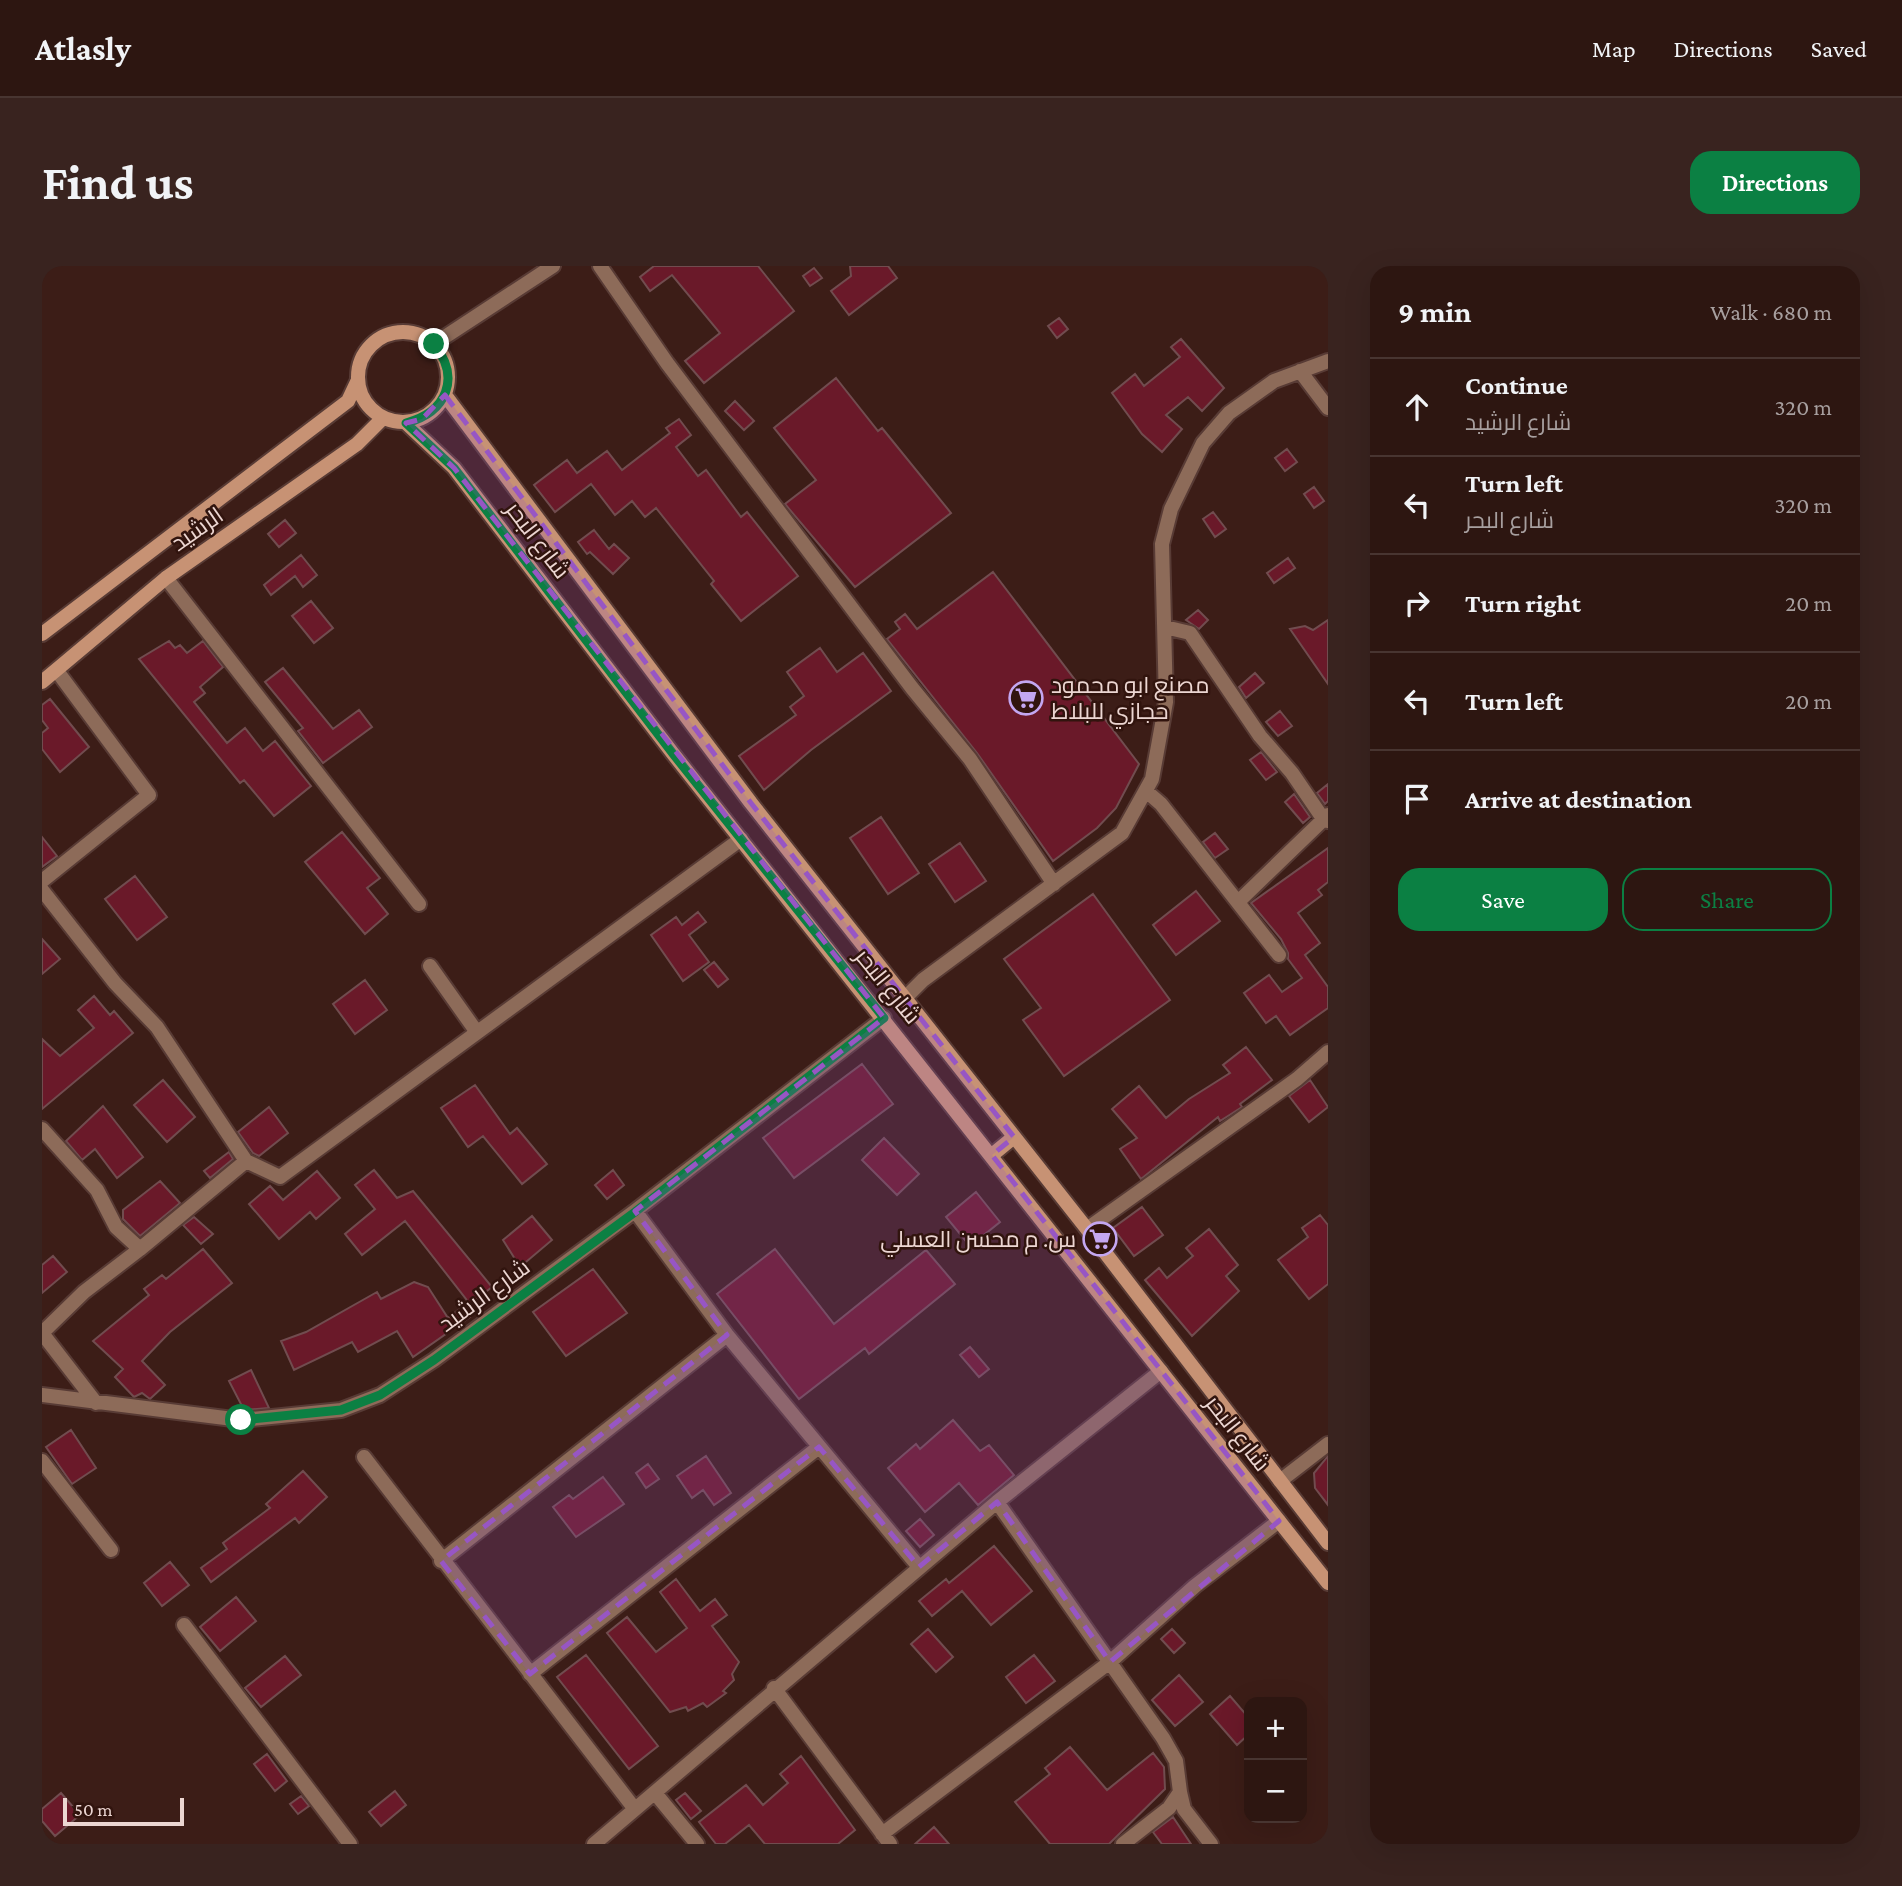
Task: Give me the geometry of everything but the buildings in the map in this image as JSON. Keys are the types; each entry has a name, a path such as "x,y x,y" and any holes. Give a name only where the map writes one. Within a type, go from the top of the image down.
{"main road":[{"path":"409,332 434,344 447,368 445,395 436,409 422,419 406,423 383,418 370,410 357,382 360,362 366,351 385,336 409,332"},
{"name":"الرشيد","path":"42,634 348,401 357,382"},
{"name":"شارع البحر","path":"445,395 751,803 1087,1229 1328,1543"},
{"name":"الرشيد","path":"42,682 166,578 357,444 383,418"},
{"name":"شارع البحر","path":"406,423 454,468 741,839 1328,1583"},
{"path":"992,1155 1014,1137"}],"street":[{"path":"434,344 552,266"},
{"path":"600,266 675,374 912,688 970,760 1054,884"},
{"path":"905,998 923,980 1122,833 1152,779 1166,702 1162,544 1171,509 1203,443 1229,413 1274,381 1328,361"},
{"path":"1300,371 1328,408"},
{"path":"166,578 419,904"},
{"path":"1166,627 1190,633 1260,736 1327,818 1238,902"},
{"path":"42,881 149,795 57,671"},
{"path":"1146,791 1161,804 1279,955"},
{"path":"42,890 115,983 157,1027 246,1161 280,1177 741,839"},
{"path":"430,966 476,1031"},
{"name":"شارع الرشيد","path":"42,1395 241,1420 341,1410 380,1395 434,1360 635,1212 884,1018"},
{"path":"1087,1229 1297,1079 1328,1052"},
{"path":"42,1129 97,1190 116,1227 140,1250"},
{"path":"96,1403 42,1333 84,1292 140,1250 246,1161"},
{"path":"635,1212 727,1335 919,1567"},
{"path":"441,1561 727,1335"},
{"path":"594,1844 919,1567 1161,1371"},
{"path":"1280,1481 1328,1444"},
{"path":"530,1674 819,1447"},
{"path":"364,1457 441,1561 634,1808"},
{"path":"42,1461 111,1550"},
{"path":"997,1502 1176,1761 1184,1809 1211,1844"},
{"path":"774,1688 886,1839 1110,1662 1195,1586 1279,1521"},
{"path":"184,1625 350,1844"},
{"path":"1123,1844 1169,1808 1180,1792"},
{"path":"655,1793 696,1844"}],"highlighted area":[{"path":"445,395 751,803 1014,1137 992,1155 1279,1521 1110,1662 997,1502 919,1567 819,1447 530,1674 441,1561 727,1335 635,1211 884,1018 454,468 406,423 422,419"}],"place":[{"name":"مصنع ابو محمود حجازي للبلاط","path":"1026,698"},
{"name":"س. م محسن العسلي","path":"1100,1239"}],"route":[{"path":"241,1420 341,1410 380,1395 434,1360 635,1212 884,1018 674,755 454,468 406,423 422,419 436,409 445,395 447,368 443,355 434,344"}]}
